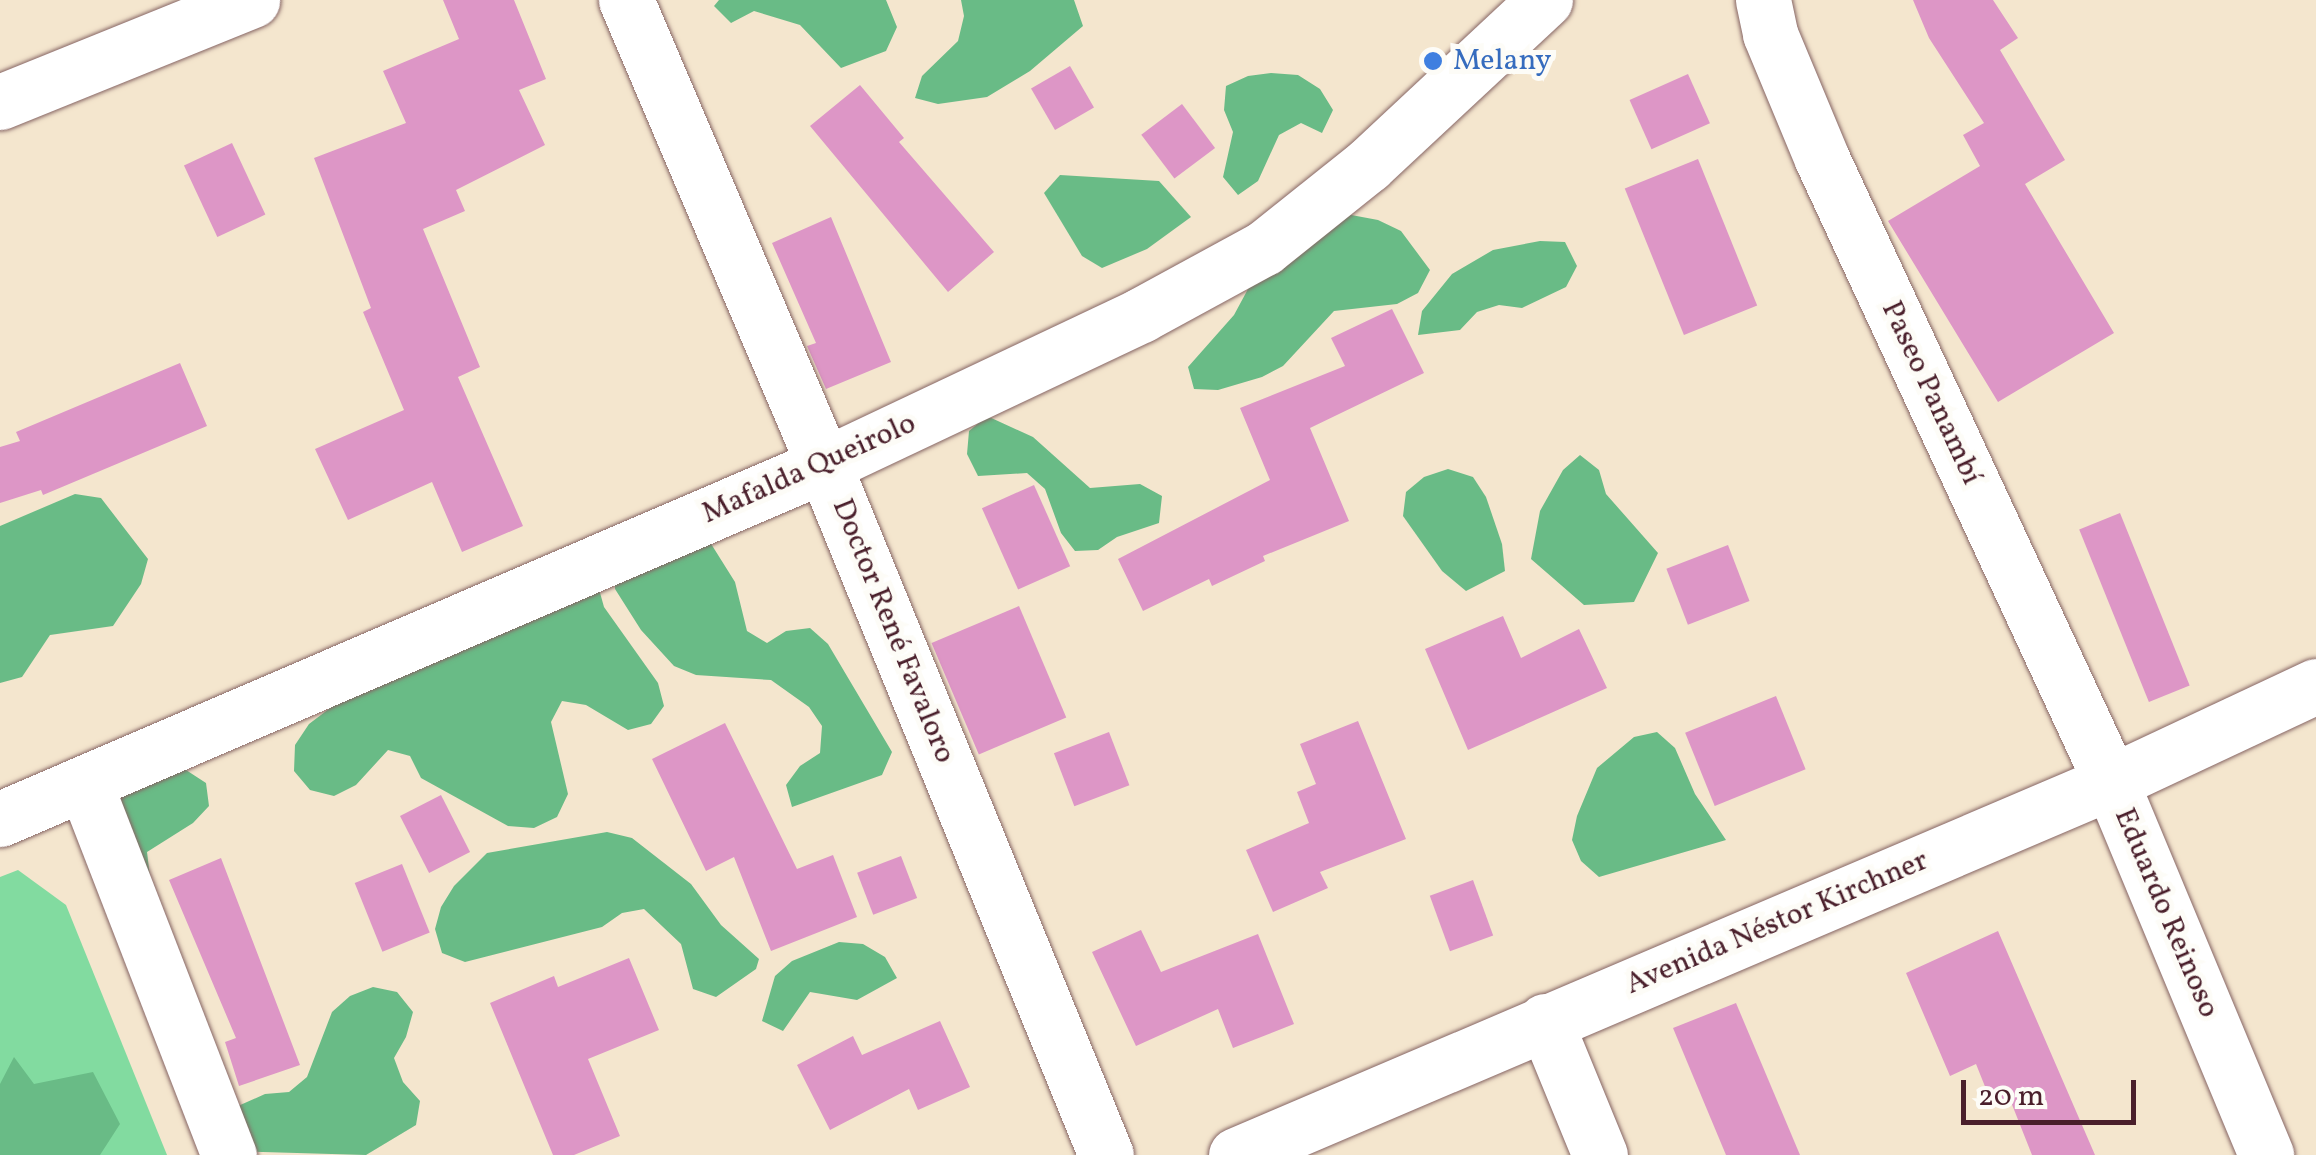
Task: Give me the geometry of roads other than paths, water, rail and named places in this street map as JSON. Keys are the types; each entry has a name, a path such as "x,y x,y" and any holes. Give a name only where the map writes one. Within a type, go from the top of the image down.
{"street":[{"path":"0,102 252,0"},
{"name":"Doctor René Favaloro","path":"626,0 824,465 1106,1155"},
{"name":"Mafalda Queirolo","path":"0,819 824,465 1140,315 1264,248 1368,164 1545,0"},
{"name":"Paseo Panambí","path":"1763,0 1770,34 1822,159 2111,782"},
{"name":"Avenida Néstor Kirchner","path":"1236,1155 2111,782 2316,686"},
{"name":"Eduardo Reinoso","path":"2111,782 2266,1155"},
{"path":"85,784 229,1155"},
{"path":"1545,1021 1600,1155"}],"place":[{"name":"Melany","path":"1433,61"}]}
